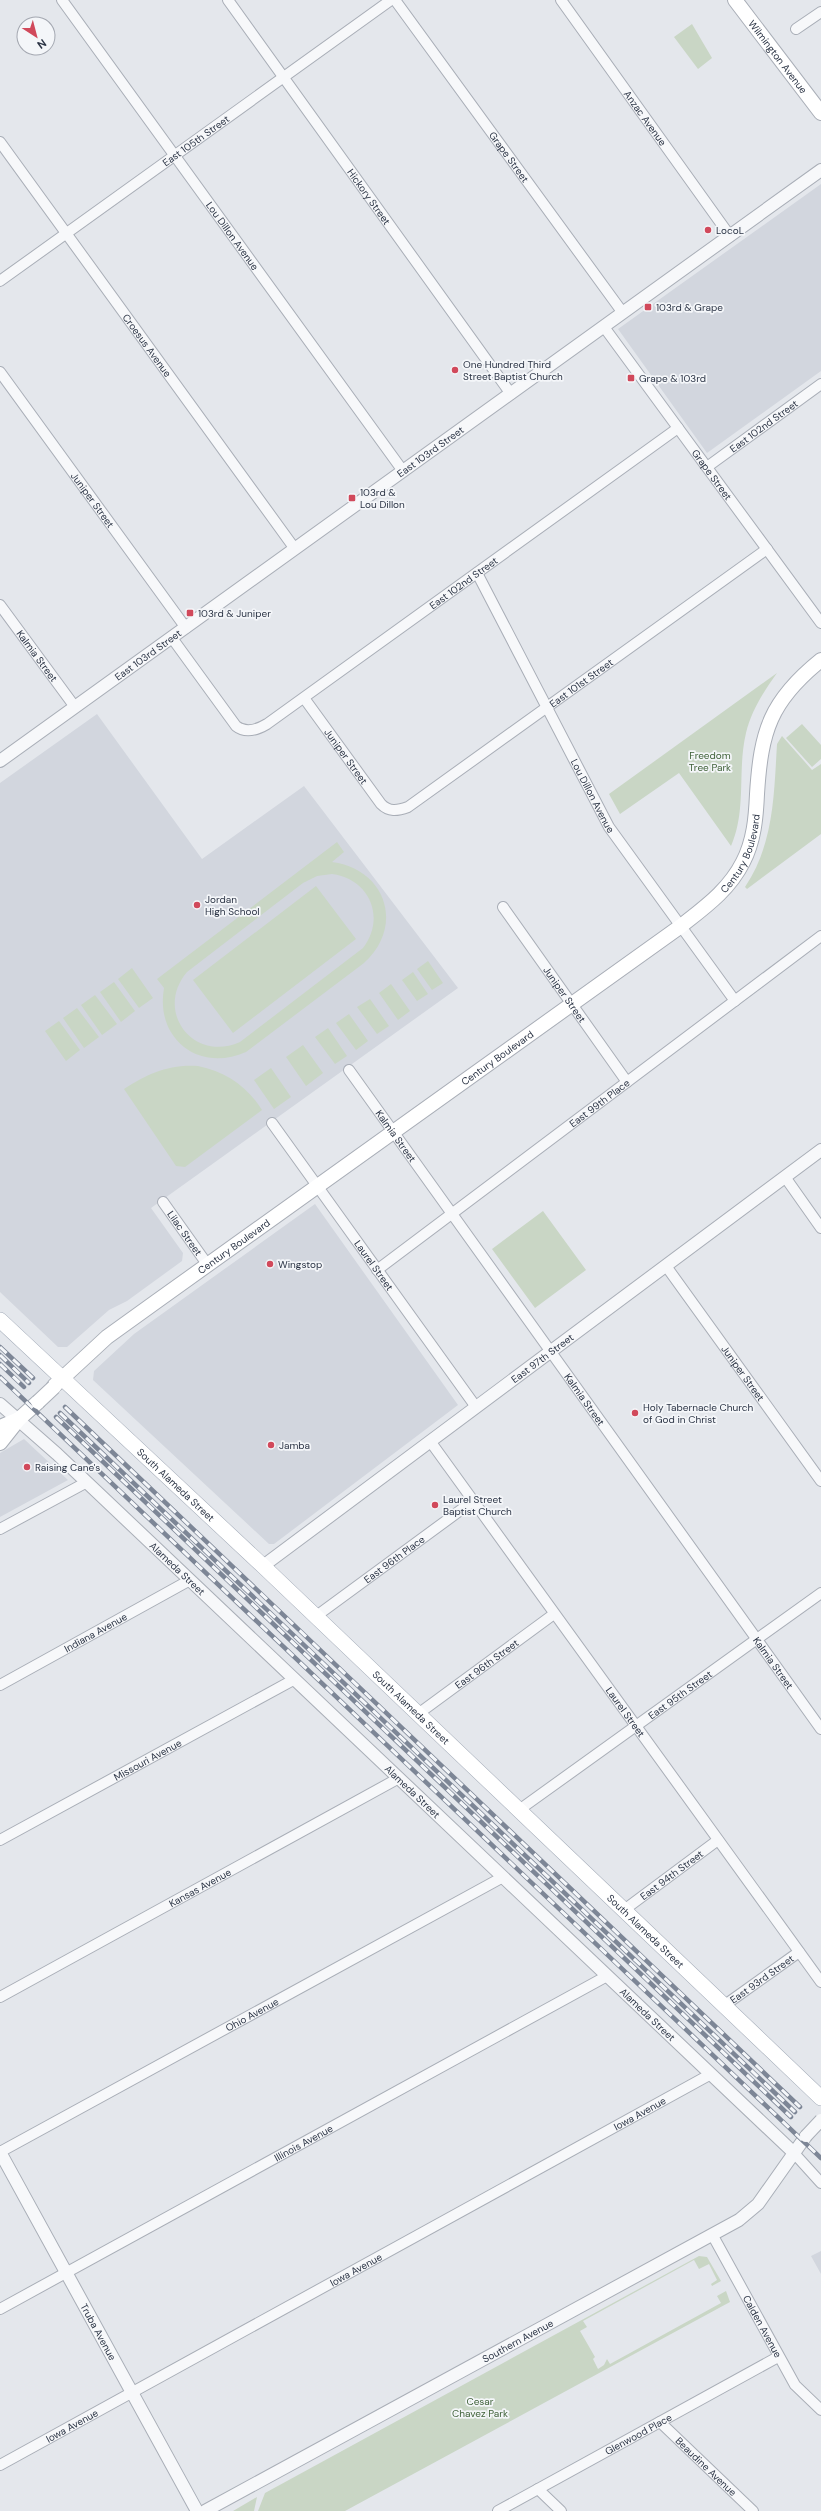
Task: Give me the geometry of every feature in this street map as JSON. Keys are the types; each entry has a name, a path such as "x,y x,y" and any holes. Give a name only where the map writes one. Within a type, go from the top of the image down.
{"main road":[{"name":"Wilmington Avenue","path":"735,0 821,113"},
{"path":"744,0 772,48"},
{"name":"Century Boulevard","path":"19,1419 107,1337 316,1185 680,926 723,892 743,862 752,838 760,757 768,729 778,703 786,692 821,660"},
{"name":"South Alameda Street","path":"0,1320 58,1383 263,1566 821,2098"},
{"path":"0,1427 19,1419"},
{"path":"0,1443 19,1419"}],"street":[{"name":"Lou Dillon Avenue","path":"62,0 403,471"},
{"name":"Hickory Street","path":"228,0 511,394"},
{"name":"East 105th Street","path":"0,281 391,0"},
{"name":"Grape Street","path":"395,0 623,313"},
{"name":"Anzac Avenue","path":"560,0 730,236"},
{"path":"796,28 821,12"},
{"name":"Croesus Avenue","path":"0,142 295,549"},
{"name":"East 103rd Street","path":"0,761 821,170"},
{"name":"Grape Street","path":"604,327 821,623"},
{"name":"Juniper Street","path":"0,372 186,628"},
{"name":"East 102nd Street","path":"707,467 821,384"},
{"name":"East 102nd Street","path":"172,638 236,726 246,730 257,729 267,724 304,698 678,428"},
{"name":"East 101st Street","path":"392,811 408,807 767,549"},
{"name":"Lou Dillon Avenue","path":"477,574 609,827 735,1001"},
{"name":"Kalmia Street","path":"0,605 75,707"},
{"name":"Juniper Street","path":"304,698 381,804 392,811"},
{"name":"Juniper Street","path":"503,907 627,1082"},
{"name":"East 99th Place","path":"377,1270 821,936"},
{"name":"Kalmia Street","path":"349,1070 821,1729"},
{"name":"Laurel Street","path":"272,1123 476,1407"},
{"name":"East 97th Street","path":"263,1566 821,1150"},
{"path":"784,1177 821,1228"},
{"name":"Lilac Street","path":"163,1202 207,1264"},
{"name":"Juniper Street","path":"666,1266 821,1481"},
{"name":"Alameda Street","path":"0,1404 19,1419 87,1482 503,1876 793,2152 821,2183"},
{"name":"Laurel Street","path":"430,1442 821,1982"},
{"path":"0,1529 87,1482"},
{"name":"East 96th Place","path":"315,1617 473,1500"},
{"name":"Indiana Avenue","path":"0,1685 190,1580"},
{"name":"East 95th Street","path":"519,1810 821,1593"},
{"name":"East 96th Street","path":"418,1714 554,1614"},
{"name":"Missouri Avenue","path":"0,1840 295,1679"},
{"name":"Kansas Avenue","path":"0,1997 399,1778"},
{"name":"East 94th Street","path":"624,1910 718,1840"},
{"name":"Ohio Avenue","path":"0,2152 503,1876"},
{"name":"East 93rd Street","path":"725,2005 799,1952"},
{"name":"Illinois Avenue","path":"0,2309 607,1976"},
{"name":"Iowa Avenue","path":"0,2465 711,2074"},
{"name":"Southern Avenue","path":"205,2511 713,2236 752,2210 793,2152 821,2120"},
{"name":"Truba Avenue","path":"0,2152 197,2511"},
{"name":"Calden Avenue","path":"713,2236 778,2357 795,2385 821,2410"},
{"name":"Glenwood Place","path":"498,2511 778,2357"},
{"name":"Beaudine Avenue","path":"660,2422 753,2511"},
{"path":"538,2489 561,2511"}],"shaded area":[{"path":"821,184 821,371 707,453 618,329"},
{"name":"Jordan High School","path":"97,714 202,859 304,786 458,988 151,1208 183,1253 182,1261 127,1301 109,1310 67,1347 58,1347 0,1292 0,783"},
{"path":"315,1204 458,1405 274,1544 269,1544 93,1380 94,1371 134,1334"},
{"name":"Raising Cane's","path":"24,1439 68,1480 0,1517 0,1453"},
{"path":"821,2251 821,2274 811,2256"}],"green space":[{"path":"692,24 712,58 698,69 674,37"},
{"name":"Freedom Tree Park","path":"777,673 758,702 748,725 743,747 739,818 731,846 679,773 620,814 609,794"},
{"path":"802,724 821,745 821,759 812,767 786,738"},
{"path":"782,736 812,770 821,764 821,834 747,889 745,887 755,871 767,836 773,800 777,744"},
{"path":"337,842 344,852 332,862 351,867 366,876 377,887 384,901 386,917 384,933 377,948 364,963 246,1052 229,1057 212,1058 197,1054 184,1047 174,1036 166,1022 163,1006 164,988 157,979","holes":["332,874 345,877 356,883 365,892 373,913 373,924 370,936 363,948 240,1042 223,1047 207,1045 194,1039 184,1030 177,1017 175,1002 178,987 187,972 303,883 317,876"]},
{"path":"316,886 356,939 233,1033 193,980"},
{"path":"428,961 443,983 432,990 417,969"},
{"path":"132,968 153,998 139,1008 118,979"},
{"path":"413,972 428,994 417,1001 402,980"},
{"path":"114,982 135,1011 121,1022 100,992"},
{"path":"391,984 410,1011 398,1020 379,993"},
{"path":"95,995 117,1024 102,1035 81,1005"},
{"path":"370,999 389,1026 377,1034 357,1007"},
{"path":"77,1008 99,1037 84,1048 63,1018"},
{"path":"349,1014 368,1041 356,1050 336,1023"},
{"path":"59,1021 80,1050 66,1061 45,1031"},
{"path":"328,1028 347,1056 335,1064 315,1037"},
{"path":"303,1045 323,1073 306,1086 286,1057"},
{"path":"198,1066 218,1072 235,1081 250,1094 262,1110 185,1167 176,1166 124,1089 141,1079 168,1068"},
{"path":"271,1068 291,1097 274,1109 254,1080"},
{"path":"543,1211 586,1270 535,1308 492,1249"},
{"name":"Cesar Chavez Park","path":"699,2256 707,2257 721,2281 712,2286 711,2284 717,2280 709,2264 699,2269 694,2260 583,2321 587,2327 580,2331 595,2357 593,2359 598,2369 604,2365 607,2359 610,2364 721,2303 717,2296 726,2291 730,2302 345,2511 258,2511 265,2493"},
{"path":"257,2497 254,2511 233,2511"}],"railway":[{"path":"0,1347 33,1378"},
{"path":"0,1355 29,1383"},
{"path":"0,1364 24,1387"},
{"path":"0,1377 821,2158"},
{"path":"65,1407 800,2107"},
{"path":"60,1413 795,2112"},
{"path":"56,1417 791,2117"}],"place":[{"name":"LocoL","path":"708,230"},
{"name":"103rd & Grape","path":"648,307"},
{"name":"One Hundred Third Street Baptist Church","path":"455,370"},
{"name":"Grape & 103rd","path":"631,378"},
{"name":"103rd & Lou Dillon","path":"352,498"},
{"name":"103rd & Juniper","path":"190,613"},
{"name":"Jordan High School","path":"197,905"},
{"name":"Wingstop","path":"270,1264"},
{"name":"Holy Tabernacle Church of God in Christ","path":"635,1413"},
{"name":"Jamba","path":"271,1445"},
{"name":"Raising Cane's","path":"27,1467"},
{"name":"Laurel Street Baptist Church","path":"435,1505"}]}
